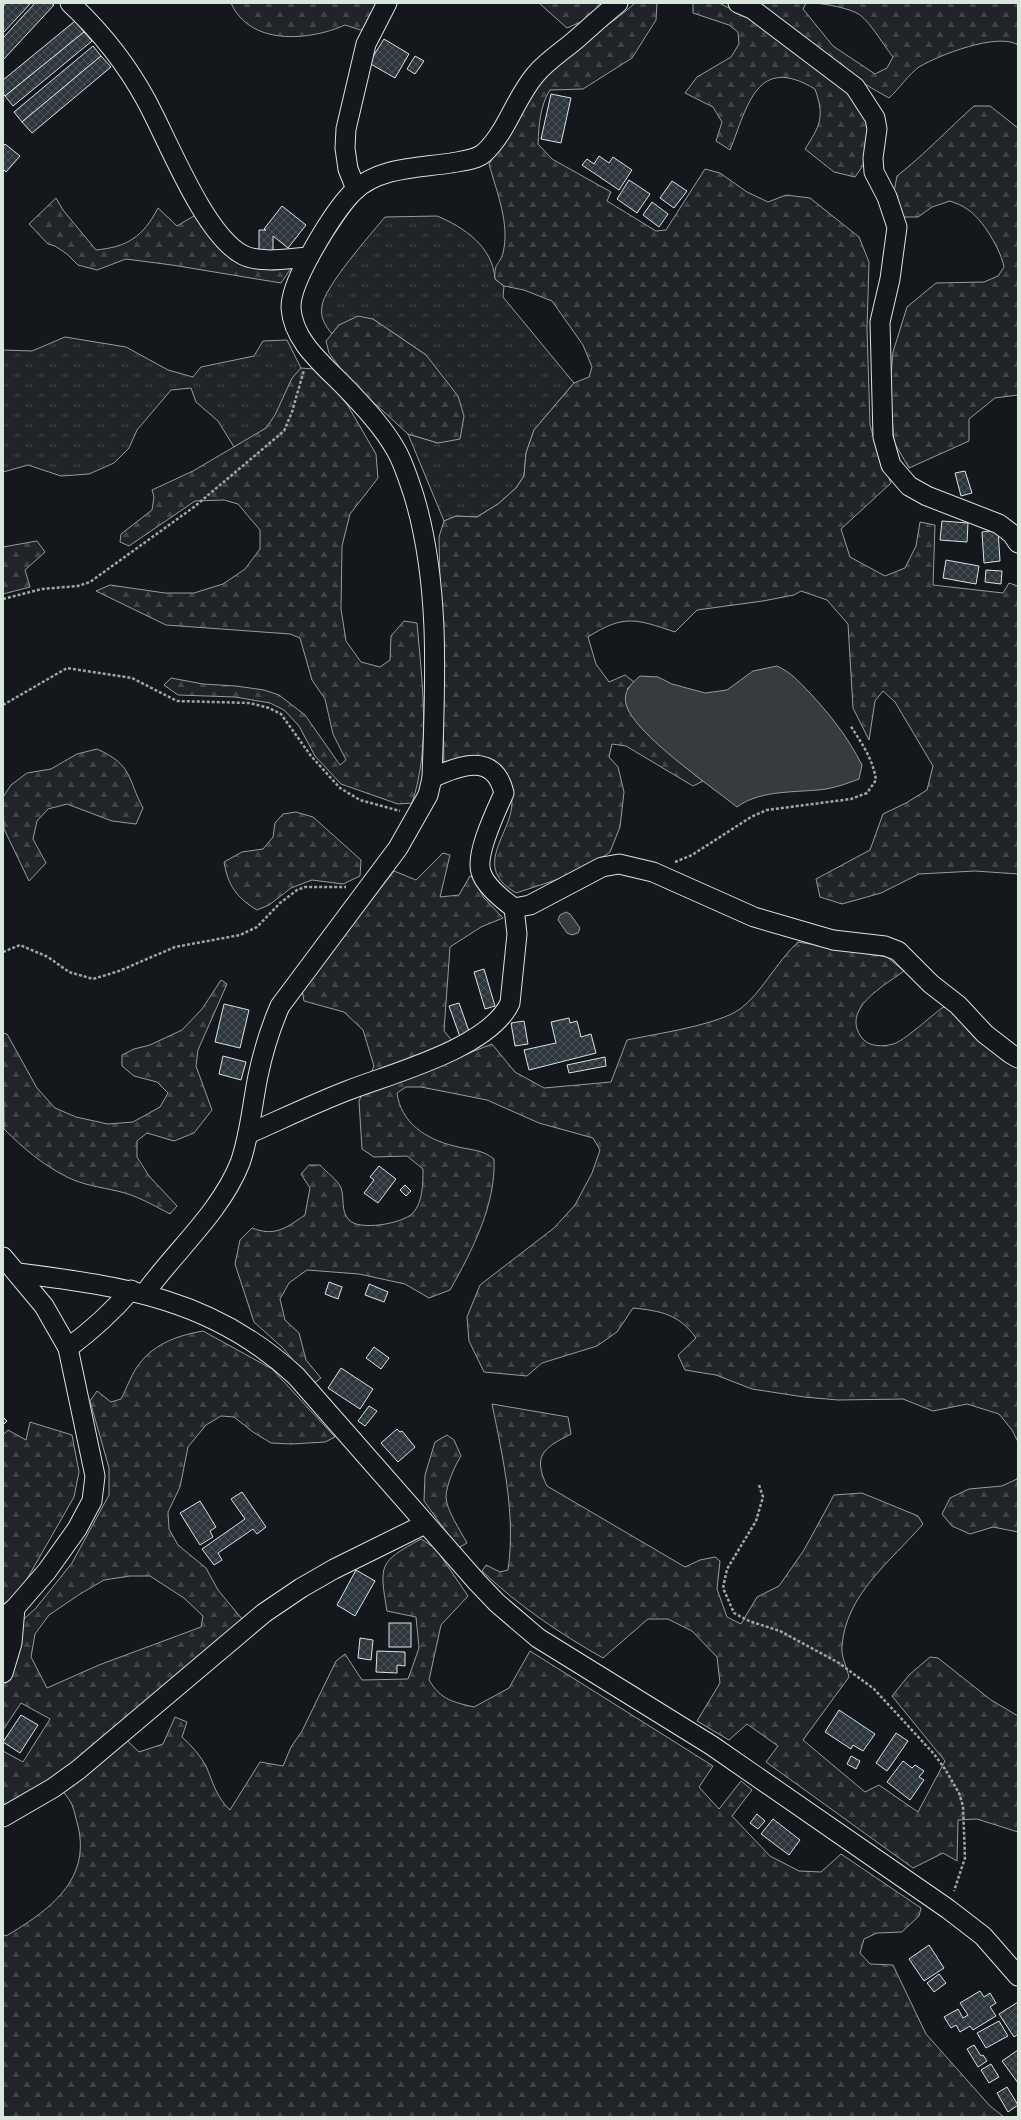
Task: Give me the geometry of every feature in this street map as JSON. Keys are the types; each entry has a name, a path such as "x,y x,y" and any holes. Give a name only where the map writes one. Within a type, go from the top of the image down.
{"street":[{"path":"70,3 107,44 133,80 145,99 203,212 232,247 244,256 262,259 309,257"},
{"path":"356,189 348,169 345,148 346,129 366,44 387,3"},
{"path":"68,1348 114,1308 138,1292 163,1268 211,1213 227,1190 240,1162 248,1134 258,1077 272,1025 280,1006 398,848 418,816 428,795 432,778 434,656 427,554 420,519 410,484 397,451 377,422 308,349 293,323 291,306 294,287 309,257 344,201 356,189 366,181 382,174 462,161 481,156 494,144 524,90 537,73 618,3"},
{"path":"738,3 752,9 855,87 875,118 877,129 873,158 874,172 887,197 897,227 890,279 880,322 884,437 891,465 909,486 926,496 999,524 1012,534 1018,543"},
{"path":"248,1134 348,1090 457,1049 492,1026 506,1011 510,1003 517,934 514,908 491,887 481,872 482,849 504,793 502,784 489,768 478,764 452,768 432,778"},
{"path":"514,908 536,902 602,867 619,864 652,872 754,917 832,940 884,946 898,951 931,984 958,1005 984,1034 1018,1058"},
{"path":"3,1257 18,1273 44,1306 68,1348 95,1476 92,1501 77,1529 47,1571 9,1613 12,1643 3,1673"},
{"path":"18,1273 138,1292 192,1309 254,1342 274,1356 296,1376 346,1431 425,1524 497,1603 538,1638 711,1745 948,1909 983,1936 1018,1976"},
{"path":"3,1817 53,1788 78,1770 264,1613 300,1588 334,1569 425,1524"}],"path":[{"path":"3,599 42,589 78,586 90,582 194,507 284,431 292,412 308,349"},
{"path":"3,705 67,668 132,678 177,701 250,703 269,708 280,714 311,756 340,788 360,800 418,816"},
{"path":"652,872 692,855 751,817 767,810 851,799 867,793 876,780 875,770 869,756 850,725"},
{"path":"3,952 20,945 48,957 69,972 93,979 119,971 176,947 240,935 257,927 280,903 297,890 305,887 342,888 373,881"},
{"path":"759,1485 763,1496 756,1521 727,1569 723,1588 734,1613 749,1621 780,1630 839,1663 874,1689 900,1715 945,1769 959,1793 963,1806 965,1831 965,1858 948,1909"}],"green space":[{"path":"231,3 380,3 364,31 345,25 315,34 282,36 266,33 252,27 240,17"},
{"path":"539,3 607,3 581,22 567,28"},
{"path":"635,3 657,3 656,20 632,58 583,89 550,90 542,109 538,144 552,159 611,192 607,201 656,231 666,230 705,169 720,173 747,192 768,202 786,195 810,198 859,237 869,262 867,329 870,425 878,453 891,483 841,529 850,557 885,576 905,568 916,546 920,522 935,525 933,585 1003,593 1009,583 1018,586 1018,874 975,871 919,874 881,893 842,904 820,897 816,879 870,850 883,814 906,803 927,790 933,766 895,702 883,691 875,701 869,740 853,708 848,624 827,600 801,591 794,595 763,601 697,610 675,632 650,624 630,621 611,625 588,637 596,664 609,682 625,675 634,682 627,689 676,759 703,781 693,786 626,746 612,744 609,757 618,767 624,792 620,827 610,852 580,872 516,893 502,881 495,869 495,857 509,818 512,804 510,791 506,781 472,757 444,762 439,537 444,521 456,516 477,517 498,504 516,488 524,476 526,453 534,430 574,383 589,377 592,367 583,345 552,301 524,290 504,286 495,279 496,267 503,253 505,231 502,208 489,164 524,104 549,71 569,53 614,21"},
{"path":"693,3 719,3 759,23 850,90 869,119 864,164 855,177 834,172 805,149 817,127 820,107 815,89 795,80 780,77 767,81 758,90 750,102 730,150 716,141 722,122 713,107 685,93 697,77 731,57 739,44 738,32 729,25 693,13"},
{"path":"758,3 806,3 803,9 833,46 875,74 887,68 893,57 869,23 860,15 850,10 831,5 814,3 1018,3 1018,45 1009,42 997,41 983,43 954,51 919,67 889,98 838,66"},
{"path":"974,106 990,106 1018,128 1018,395 995,398 969,419 969,441 909,468 894,442 890,388 893,352 907,307 936,283 984,282 998,276 1004,267 999,252 990,235 973,213 950,201 932,207 918,217 903,217 893,197 897,176"},
{"path":"56,198 63,210 96,250 107,249 133,239 146,226 158,208 177,226 197,214 210,233 294,264 281,283 126,259 97,270 78,265 67,254 55,246 48,244 29,224"},
{"path":"437,216 467,232 483,248 489,257 495,279 504,286 503,297 574,383 534,430 526,453 524,476 516,488 498,504 477,517 456,516 444,521 408,434 438,443 426,355 373,319 339,325 332,334 327,328 322,314 322,306 331,286 359,248 385,217"},
{"path":"358,316 373,319 426,355 458,396 464,416 460,439 438,443 408,434 349,380 329,353 326,341 339,325"},
{"path":"65,337 126,347 168,370 193,377 201,367 254,356 263,341 287,340 301,368 291,383 276,415 266,428 259,434 234,447 218,421 196,402 191,388 171,390 137,430 129,448 114,463 89,474 61,476 28,465 3,472 3,350 32,351"},
{"path":"301,368 314,369 323,373 348,406 376,454 378,478 350,514 342,546 341,609 346,641 361,662 380,667 390,660 391,636 404,621 417,623 424,714 422,759 412,803 398,804 341,784 315,756 299,726 284,710 270,703 235,697 178,695 164,685 171,678 203,684 236,686 264,690 279,695 305,715 340,765 346,760 333,734 325,699 312,680 300,638 290,634 166,625 96,591 110,585 165,593 194,593 223,584 245,569 260,549 260,530 238,504 224,500 195,501 129,546 120,542 121,534 152,510 154,497 152,490 193,471 266,428 275,415 292,378"},
{"path":"37,541 45,552 25,570 30,587 3,594 3,547"},
{"path":"97,749 117,761 128,773 143,808 136,824 112,821 67,804 48,809 37,821 33,839 46,863 29,881 4,829 3,797 11,785 27,773 51,769 77,754"},
{"path":"296,812 313,817 361,860 360,876 343,884 312,880 291,888 269,905 257,910 244,901 234,890 228,878 224,862 242,852 263,849 273,837 275,823 283,814"},
{"path":"443,853 450,855 440,897 459,895 470,876 475,879 483,897 503,918 481,927 450,947 444,1031 464,1055 492,1044 515,1072 544,1088 611,1082 627,1040 702,1024 730,1015 748,1003 783,958 798,942 887,957 904,971 876,991 860,1008 856,1017 857,1027 862,1038 868,1043 881,1046 898,1042 942,1008 947,1006 1018,1066 1018,1442 1012,1430 999,1414 967,1404 933,1411 903,1399 838,1400 804,1397 752,1389 716,1375 685,1370 678,1355 696,1338 683,1324 669,1315 643,1309 633,1308 617,1332 597,1346 542,1363 527,1376 484,1372 469,1341 467,1317 480,1285 554,1228 575,1205 592,1173 600,1150 593,1138 539,1123 487,1100 421,1087 406,1087 397,1093 399,1104 409,1121 416,1128 444,1143 485,1153 494,1159 494,1176 491,1193 481,1227 474,1244 450,1290 429,1298 405,1284 359,1274 307,1270 289,1283 280,1299 285,1320 299,1333 306,1360 321,1378 313,1384 283,1348 254,1322 235,1264 240,1240 252,1228 267,1232 280,1230 305,1215 310,1188 301,1174 309,1165 320,1165 337,1182 341,1188 346,1216 354,1223 371,1226 391,1223 408,1217 416,1209 421,1198 423,1169 407,1156 374,1157 362,1149 359,1101 374,1066 363,1030 344,1012 304,1001 302,990 394,871 416,880"},
{"path":"221,980 227,984 198,1050 196,1066 212,1110 194,1133 174,1141 147,1133 137,1141 137,1157 149,1176 177,1206 170,1214 131,1195 85,1184 67,1177 34,1156 4,1129 3,1033 7,1034 37,1088 55,1108 76,1117 108,1124 133,1122 160,1107 168,1093 157,1082 134,1076 122,1066 122,1055 134,1049 150,1045 182,1030 202,1009"},
{"path":"203,1331 272,1369 335,1437 325,1442 291,1444 271,1443 253,1432 234,1417 221,1416 206,1425 188,1447 180,1487 168,1512 169,1529 178,1545 206,1568 218,1590 242,1619 116,1730 139,1752 163,1744 175,1717 187,1722 182,1737 189,1743 204,1762 218,1795 230,1810 260,1762 283,1766 291,1747 302,1731 336,1661 345,1654 362,1680 408,1679 419,1648 416,1617 387,1611 384,1595 383,1574 385,1566 390,1559 397,1553 421,1539 436,1549 468,1596 441,1625 429,1680 438,1692 454,1702 474,1707 509,1688 530,1651 713,1766 699,1787 719,1809 741,1781 752,1790 732,1816 770,1856 799,1871 821,1872 841,1854 921,1908 919,1916 902,1932 877,1933 864,1939 860,1953 870,1964 893,1965 926,2034 990,2106 1004,2117 3,2117 3,1934 6,1936 37,1916 51,1905 63,1892 72,1878 78,1863 80,1845 78,1826 72,1805 66,1795 52,1779 3,1807 3,1751 23,1762 50,1719 21,1703 3,1730 3,1638 36,1608 72,1563 109,1495 109,1468 90,1401 97,1391 111,1402 121,1399 134,1371 146,1356 160,1345 168,1341","holes":["130,1576 150,1576 184,1598 203,1616 201,1627 99,1665 47,1688 31,1657 35,1634 49,1615 104,1580"]},
{"path":"492,1404 568,1417 571,1434 548,1448 543,1454 541,1460 541,1467 547,1486 685,1567 700,1560 715,1557 720,1561 717,1589 727,1617 741,1624 757,1597 779,1586 804,1550 834,1495 862,1493 918,1516 923,1524 884,1565 861,1595 851,1611 845,1628 842,1647 843,1658 849,1677 803,1740 865,1792 879,1785 918,1812 945,1761 892,1696 909,1675 930,1657 938,1658 991,1700 1018,1716 1018,1832 977,1819 958,1820 957,1861 943,1853 913,1868 766,1762 778,1746 747,1724 729,1740 697,1721 720,1683 717,1657 692,1631 668,1619 648,1619 603,1658 555,1629 510,1596 482,1571 486,1565 500,1572 508,1570 510,1549 507,1487"},
{"path":"30,1422 72,1435 79,1472 74,1497 23,1586 3,1606 3,1435 8,1430 26,1440"},
{"path":"447,1435 454,1440 461,1456 451,1476 446,1497 448,1508 467,1543 458,1548 424,1501 425,1475 435,1442"},
{"path":"1018,1474 1018,1532 993,1527 970,1534 952,1526 942,1514 950,1498 969,1489 1002,1486 1017,1479"}],"shaded area":[{"path":"777,666 791,674 818,702 839,727 862,765 859,779 826,789 768,794 747,801 737,807 657,744 631,716 626,704 625,699 628,688 640,676 658,677 672,684 705,693 727,690 753,671"},
{"path":"566,912 570,914 580,928 578,933 572,935 567,933 558,920 560,915"}],"building":[{"path":"6,3 31,3 3,33 3,7"},
{"path":"35,3 51,3 54,5 3,60 3,38"},
{"path":"75,21 84,32 5,96 3,93 3,80"},
{"path":"84,32 92,41 13,106 5,96"},
{"path":"384,39 409,54 395,78 369,63"},
{"path":"93,46 101,56 22,122 14,112"},
{"path":"101,56 111,67 32,133 22,122"},
{"path":"415,56 424,61 415,74 407,69"},
{"path":"551,94 571,98 561,143 541,139"},
{"path":"5,144 20,156 6,172 3,169 3,147"},
{"path":"599,156 609,163 613,157 632,170 619,190 582,165 587,159 594,164"},
{"path":"629,180 650,194 637,213 617,199"},
{"path":"672,181 687,191 674,208 660,198"},
{"path":"652,202 668,214 659,227 643,215"},
{"path":"282,206 306,225 288,248 273,236 273,251 259,250 259,230 266,230 264,229"},
{"path":"965,471 972,493 961,496 955,473"},
{"path":"942,521 968,523 967,542 940,540"},
{"path":"998,530 1000,561 984,563 982,532"},
{"path":"946,560 979,566 976,584 943,578"},
{"path":"986,570 1002,571 1001,584 985,582"},
{"path":"484,969 495,1006 485,1009 474,972"},
{"path":"459,1003 470,1034 460,1037 449,1006"},
{"path":"224,1004 249,1010 240,1048 215,1042"},
{"path":"569,1018 570,1023 577,1021 581,1037 591,1034 596,1053 529,1070 524,1050 556,1043 551,1022"},
{"path":"524,1021 528,1044 515,1046 511,1023"},
{"path":"223,1056 246,1062 241,1080 219,1074"},
{"path":"605,1057 606,1066 569,1073 567,1065"},
{"path":"379,1166 396,1179 378,1203 364,1193 374,1180 370,1177"},
{"path":"405,1185 411,1191 406,1196 400,1190"},
{"path":"329,1282 342,1287 338,1299 325,1294"},
{"path":"369,1284 388,1292 384,1302 365,1295"},
{"path":"374,1347 389,1358 381,1369 366,1358"},
{"path":"341,1368 373,1389 360,1409 328,1388"},
{"path":"369,1406 377,1411 365,1426 358,1421"},
{"path":"3,1417 7,1421 3,1425"},
{"path":"397,1429 400,1432 402,1431 415,1447 398,1462 381,1443"},
{"path":"242,1492 266,1527 257,1534 253,1529 218,1553 222,1560 214,1565 202,1549 245,1519 231,1499"},
{"path":"200,1501 216,1527 210,1531 213,1537 200,1545 180,1513"},
{"path":"356,1570 375,1581 355,1616 337,1605"},
{"path":"389,1623 411,1623 411,1647 389,1647"},
{"path":"360,1638 373,1640 371,1660 358,1658"},
{"path":"377,1651 405,1652 405,1666 397,1665 397,1673 376,1672"},
{"path":"839,1710 875,1734 863,1751 853,1745 851,1749 825,1732"},
{"path":"21,1715 38,1725 20,1753 3,1742"},
{"path":"896,1733 908,1741 887,1771 876,1763"},
{"path":"851,1756 860,1761 856,1769 847,1764"},
{"path":"903,1761 912,1768 915,1765 924,1771 919,1777 924,1780 910,1800 887,1782"},
{"path":"757,1814 765,1821 758,1829 750,1823"},
{"path":"773,1819 800,1840 789,1855 761,1834"},
{"path":"929,1945 944,1968 924,1981 909,1959"},
{"path":"939,1974 946,1983 934,1992 927,1983"},
{"path":"980,1991 984,1997 990,1993 996,2003 990,2007 996,2016 973,2030 970,2026 960,2032 956,2025 951,2028 944,2017 958,2009 963,2018 968,2015 960,2003"},
{"path":"1018,2002 1018,2034 1014,2037 999,2014"},
{"path":"999,2021 1008,2036 986,2048 977,2033"},
{"path":"974,2045 981,2056 983,2055 987,2061 978,2067 967,2049"},
{"path":"1018,2050 1018,2083 1002,2061"},
{"path":"991,2064 999,2077 989,2083 981,2070"},
{"path":"1007,2087 1018,2105 1008,2112 997,2093"}]}
